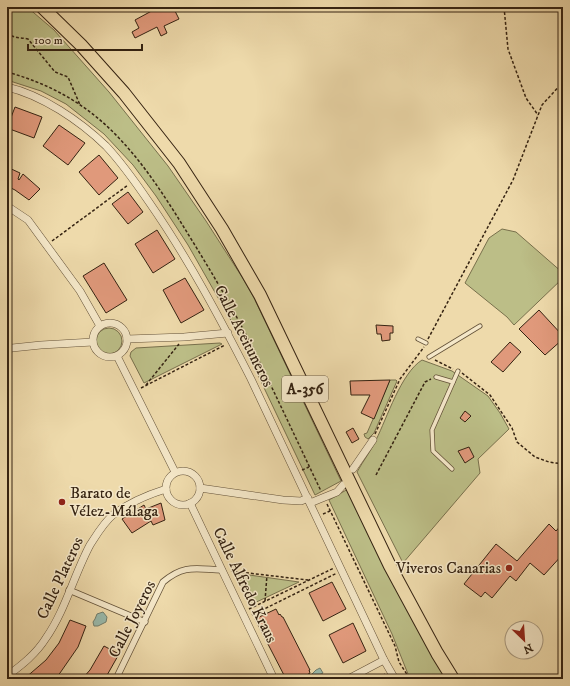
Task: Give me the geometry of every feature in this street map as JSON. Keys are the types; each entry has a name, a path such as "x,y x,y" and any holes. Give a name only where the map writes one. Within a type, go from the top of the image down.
{"main road":[{"name":"A-356","path":"42,7 81,45 124,93 179,163 222,229 260,296 390,566 437,653 453,679"}],"street":[{"name":"Calle Aceituneros","path":"7,87 18,90 46,103 76,121 106,146 134,181 160,218 184,255 228,333 297,473 384,660 395,679"},
{"path":"7,206 28,220 80,291 100,326"},
{"path":"107,323 120,327 125,332 127,339 126,346 122,352 110,358 98,353 92,342 96,330 100,326 107,323"},
{"path":"127,339 184,337 228,333"},
{"path":"7,350 12,348 41,345 92,342"},
{"path":"116,356 175,472"},
{"path":"353,469 372,440"},
{"path":"175,472 189,472 194,476 200,488 195,499 190,503 177,504 167,495 166,482 175,472"},
{"path":"200,488 284,500 309,501 337,492 343,485"},
{"name":"Calle Plateros","path":"7,676 27,660 46,638 56,622 82,560 98,531 113,514 137,499 166,488"},
{"name":"Calle Alfredo Kraus","path":"190,503 274,679"},
{"name":"Calle Joyeros","path":"116,679 145,622 163,582 172,574 184,569 222,570"},
{"path":"69,590 145,622"},
{"path":"348,679 384,660"}],"lane":[{"path":"429,357 480,326"},
{"path":"418,339 426,343"},
{"path":"452,469 433,451 432,430 458,371"},
{"path":"436,377 453,382"}],"path":[{"path":"504,7 508,49 526,98 538,115"},
{"path":"7,33 14,38 23,38 28,40 55,72 68,77 80,105"},
{"path":"372,440 400,379 421,353 513,180 542,105 563,82"},
{"path":"47,245 134,181"},
{"path":"145,386 184,337"},
{"path":"134,391 232,342"},
{"path":"421,353 458,371 490,394 512,428 517,442 535,457 549,462 563,464"},
{"path":"376,475 425,382 436,377"},
{"path":"243,615 265,601 308,580 341,568"},
{"path":"243,615 341,568"},
{"path":"222,570 308,580"},
{"path":"265,601 267,575"}],"green space":[{"path":"7,7 27,7 54,30 109,92 168,166 206,221 254,298 341,481 315,495 237,331 188,245 156,196 133,165 104,134 66,104 41,91 7,80"},
{"path":"502,229 516,232 563,273 563,278 514,325 507,317 465,283 489,238"},
{"path":"109,328 118,332 122,341 118,350 109,354 100,350 96,341 100,332"},
{"path":"222,344 144,383 130,356 131,352 136,348"},
{"path":"422,360 452,371 488,396 509,429 478,459 480,473 403,563 357,472 374,444 401,385 414,366"},
{"path":"390,380 397,381 374,433 368,439 364,434 367,433"},
{"path":"348,489 414,623 446,679 410,679 392,634 329,500"},
{"path":"235,573 299,582 250,605"}],"shaded area":[{"path":"103,612 107,617 106,622 98,626 94,626 93,622 97,614"},
{"path":"320,668 323,673 319,675 320,677 313,679 311,675"}],"building":[{"path":"159,7 173,7 179,19 164,26 167,33 161,36 157,27 135,38 132,32 139,28 135,20"},
{"path":"15,107 42,117 34,138 7,128"},
{"path":"59,125 85,143 68,165 43,146"},
{"path":"99,155 118,178 99,195 79,172"},
{"path":"7,167 20,173 19,180 23,174 40,189 29,200 7,186"},
{"path":"128,192 143,212 128,224 112,204"},
{"path":"157,230 175,259 153,273 135,244"},
{"path":"104,263 127,300 106,313 83,276"},
{"path":"185,278 204,310 181,323 163,290"},
{"path":"539,310 563,336 563,339 545,355 519,329"},
{"path":"376,325 393,326 393,333 390,333 390,340 382,341 381,334 377,334"},
{"path":"510,342 521,352 503,372 491,362"},
{"path":"390,380 374,419 361,413 370,395 351,395 350,381"},
{"path":"465,411 471,416 465,422 460,418"},
{"path":"353,428 359,439 352,443 346,432"},
{"path":"469,447 474,457 465,463 458,451"},
{"path":"161,503 165,520 153,525 151,521 132,533 122,519 144,505 146,509"},
{"path":"563,523 563,554 544,575 530,563 516,581 510,576 492,598 485,592 481,597 464,584 496,544 517,561 549,524 556,531"},
{"path":"332,582 346,609 323,621 309,593"},
{"path":"276,609 279,615 280,614 283,617 310,670 310,673 300,679 286,679 255,619"},
{"path":"70,620 86,626 78,647 60,673 54,679 24,679 46,660 59,643"},
{"path":"353,623 366,651 343,663 329,635"},
{"path":"104,646 119,654 105,679 82,679 90,670"}],"place":[{"name":"Barato de Vélez-Málaga","path":"62,502"},
{"name":"Viveros Canarias","path":"509,568"}]}
